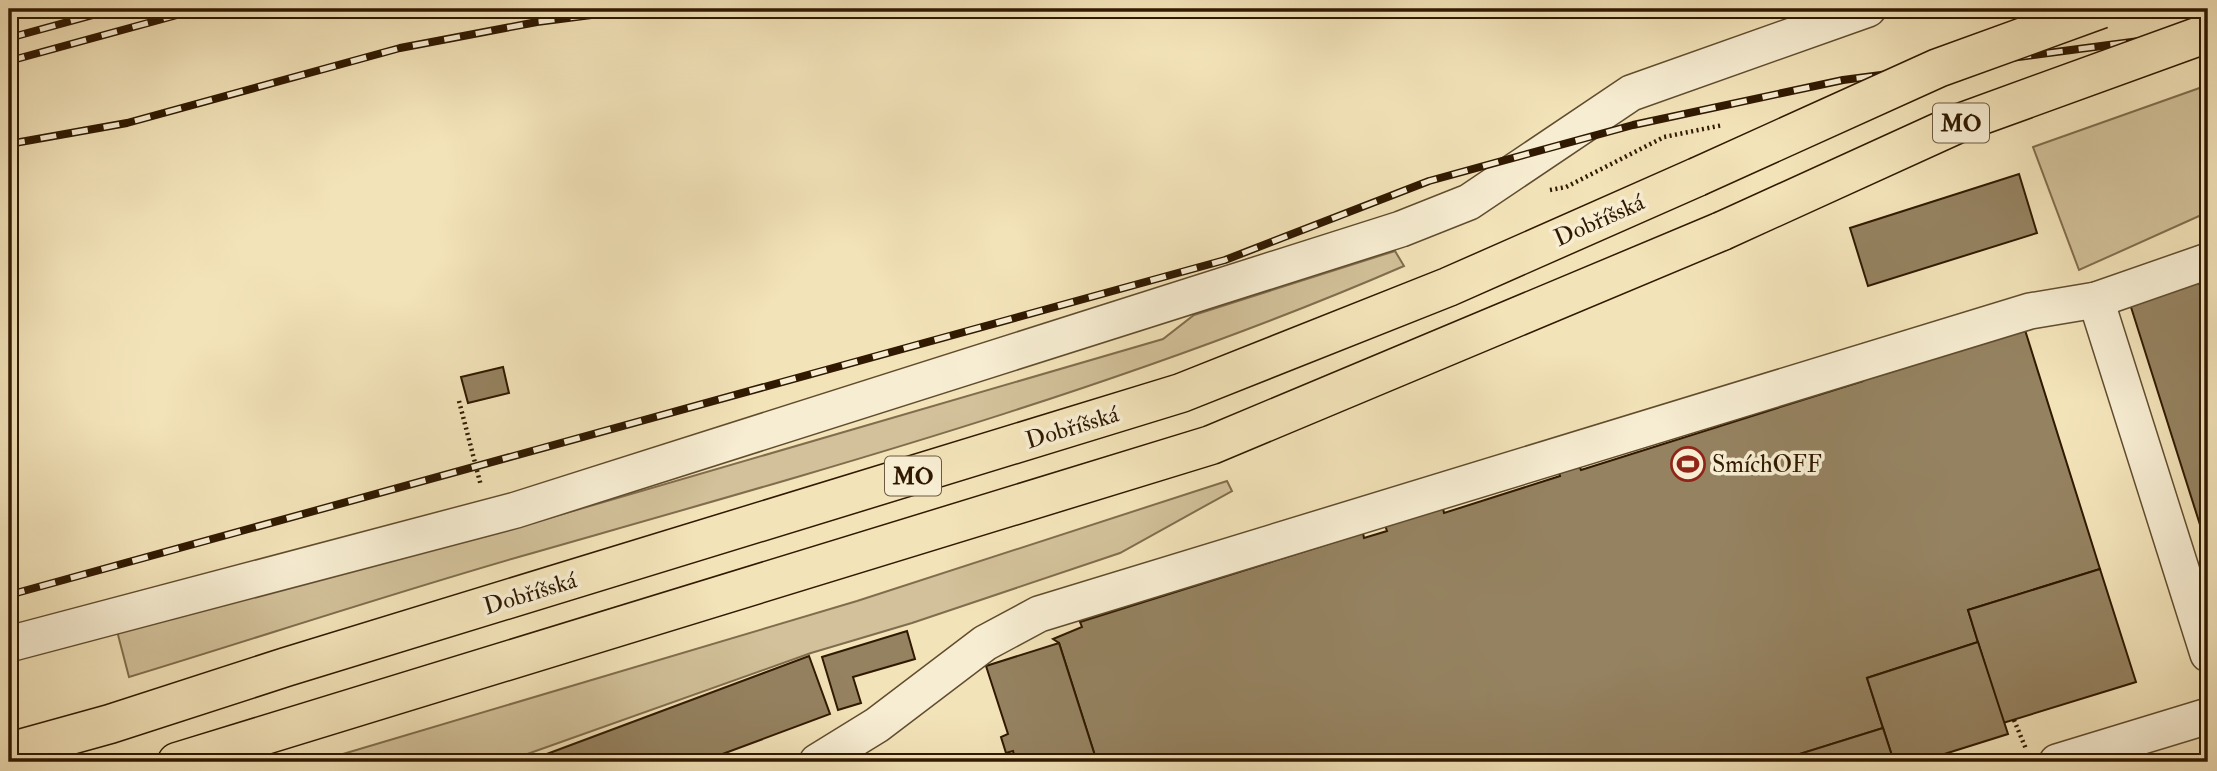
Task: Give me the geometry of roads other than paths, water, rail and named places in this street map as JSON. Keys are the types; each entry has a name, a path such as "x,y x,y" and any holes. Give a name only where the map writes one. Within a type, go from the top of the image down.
{"highway":[{"name":"Dobříšská","path":"9,752 110,724 286,667 1181,393 1448,287 1938,68 2101,9"},
{"name":"MO","path":"177,762 1211,445 1722,232 1957,124 2208,33"}],"lane":[{"path":"9,644 489,518 1401,229 1469,202 1630,93 1868,9"},
{"path":"817,762 877,725 985,643 1039,614 2029,311 2096,300 2208,261"},
{"path":"2096,300 2208,654"},
{"path":"2042,757 2208,717"}],"railway":[{"path":"9,38 115,9"},
{"path":"9,61 199,9"},
{"path":"9,144 127,123 400,48 537,22 638,9"},
{"path":"9,595 1225,260 1429,181 1633,125 1843,80 2208,32"}],"place":[{"name":"SmíchOFF","path":"1688,464"}]}
